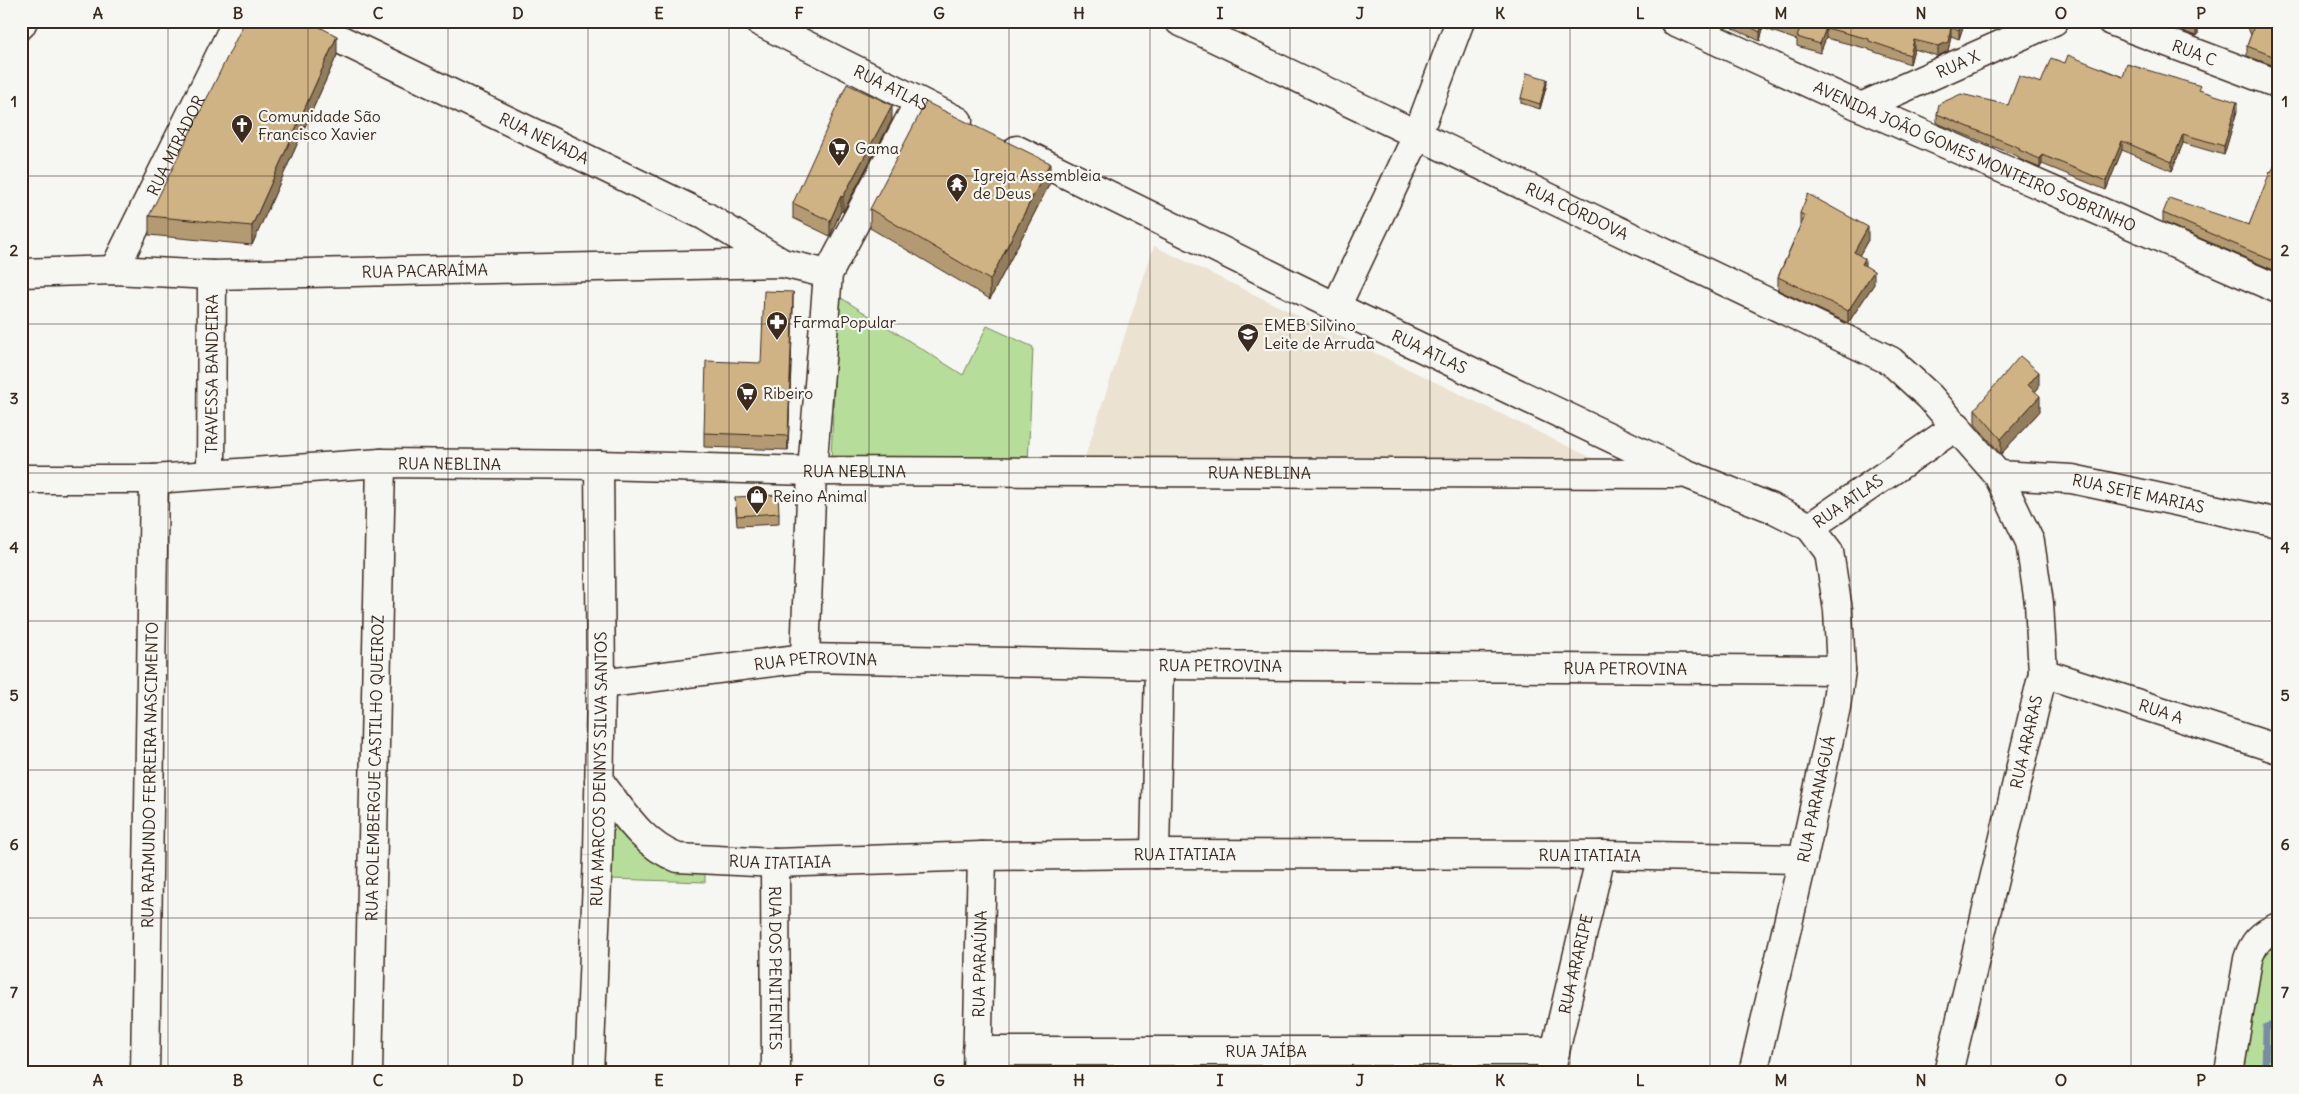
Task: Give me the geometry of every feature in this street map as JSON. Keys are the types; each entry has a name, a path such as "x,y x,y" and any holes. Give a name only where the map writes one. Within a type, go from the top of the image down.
{"street":[{"path":"21,25 23,21"},
{"name":"RUA MIRADOR","path":"114,270 237,21"},
{"name":"RUA NEVADA","path":"302,21 705,216 782,263"},
{"name":"RUA ATLAS","path":"758,21 1336,307 1688,474 1774,509 1810,527 1957,426"},
{"name":"RUA CÓRDOVA","path":"1179,21 1891,361 1930,397 1957,426"},
{"path":"1336,307 1417,136 1460,21"},
{"name":"AVENIDA JOÃO GOMES MONTEIRO SOBRINHO","path":"1674,21 1861,108 2278,289"},
{"name":"RUA X","path":"1861,108 2054,21"},
{"name":"RUA C","path":"2113,22 2278,84"},
{"path":"805,658 812,471 828,274 919,102"},
{"name":"RUA PACARAÍMA","path":"21,273 114,270 212,275 782,263 828,274"},
{"name":"TRAVESSA BANDEIRA","path":"212,275 212,474"},
{"name":"RUA ARARAS","path":"1948,1073 2043,673 2040,603 2030,542 1998,475 1957,426"},
{"name":"RUA NEBLINA","path":"21,479 154,479 381,463 599,465 812,471 1688,474"},
{"name":"RUA ROLEMBERGUE CASTILHO QUEIROZ","path":"368,1073 381,463"},
{"name":"RUA MARCOS DENNYS SILVA SANTOS","path":"588,1073 602,684 599,465"},
{"name":"RUA SETE MARIAS","path":"1998,475 2072,479 2278,523"},
{"name":"RUA RAIMUNDO FERREIRA NASCIMENTO","path":"145,1073 154,479"},
{"name":"RUA PARANAGUÁ","path":"1752,1073 1803,859 1836,707 1841,670 1838,610 1829,552 1810,527"},
{"name":"RUA PETROVINA","path":"602,684 805,658 1160,666 1841,670"},
{"path":"1155,854 1160,666"},
{"name":"RUA A","path":"2043,673 2278,749"},
{"name":"RUA ITATIAIA","path":"599,781 645,840 663,853 678,858 775,863 982,856 1155,854 1601,855 1803,859"},
{"name":"RUA ARARIPE","path":"1553,1062 1601,855"},
{"name":"RUA PARAÚNA","path":"977,1062 982,856"},
{"name":"RUA DOS PENITENTES","path":"775,863 776,1073"},
{"path":"2229,1073 2252,945 2266,932 2278,927"},
{"name":"RUA JAÍBA","path":"977,1062 1553,1062"}],"shaded area":[{"name":"EMEB Silvino Leite de Arruda","path":"1154,246 1598,461 1083,463"}],"green space":[{"path":"838,296 963,375 987,326 1033,347 1028,465 831,459"},
{"path":"610,805 705,868 705,882 610,879"},
{"path":"2278,945 2278,1073 2240,1073 2258,965 2271,949"}],"building":[{"name":"Comunidade São Francisco Xavier","path":"245,21 308,21 337,36 252,226 149,216"},
{"path":"1738,21 1763,21 1760,32"},
{"path":"1771,21 1962,21 1959,30 1951,27 1948,42 1938,46 1914,40 1910,55 1869,41 1869,39 1826,28 1820,44 1797,37 1799,31"},
{"path":"2179,21 2197,21 2198,27 2196,28"},
{"path":"2249,21 2271,21 2274,28 2278,27 2278,58 2247,46 2253,29"},
{"path":"2068,55 2123,77 2127,64 2201,86 2199,90 2237,102 2224,146 2183,134 2172,162 2122,141 2106,181 2042,155 2040,159 2019,150 2020,148 1937,114 1939,104 1961,94 2008,105 2019,76 2041,83 2051,58 2065,63"},
{"path":"1527,73 1547,79 1540,104 1521,98"},
{"name":"Gama","path":"847,84 892,105 843,197 841,196 830,221 793,203"},
{"name":"Igreja Assembleia de Deus","path":"926,102 1050,163 990,280 870,209"},
{"path":"2278,158 2278,263 2163,213 2169,198 2249,225 2270,172"},
{"path":"1808,194 1868,227 1854,252 1865,259 1862,264 1874,271 1848,311 1778,277 1805,216 1800,213"},
{"path":"764,291 793,292 788,436 704,433 706,361 761,363"},
{"path":"2020,356 2039,372 2028,385 2040,396 2001,439 1975,409"},
{"path":"778,495 779,513 737,516 735,497"}],"waterway":[{"path":"2265,1073 2266,1027 2278,1024"}],"place":[{"name":"Comunidade São Francisco Xavier","path":"242,144"},
{"name":"Gama","path":"839,167"},
{"name":"Igreja Assembleia de Deus","path":"957,203"},
{"name":"FarmaPopular","path":"777,341"},
{"name":"EMEB Silvino Leite de Arruda","path":"1248,353"},
{"name":"Ribeiro","path":"747,412"},
{"name":"Reino Animal","path":"757,515"}]}
